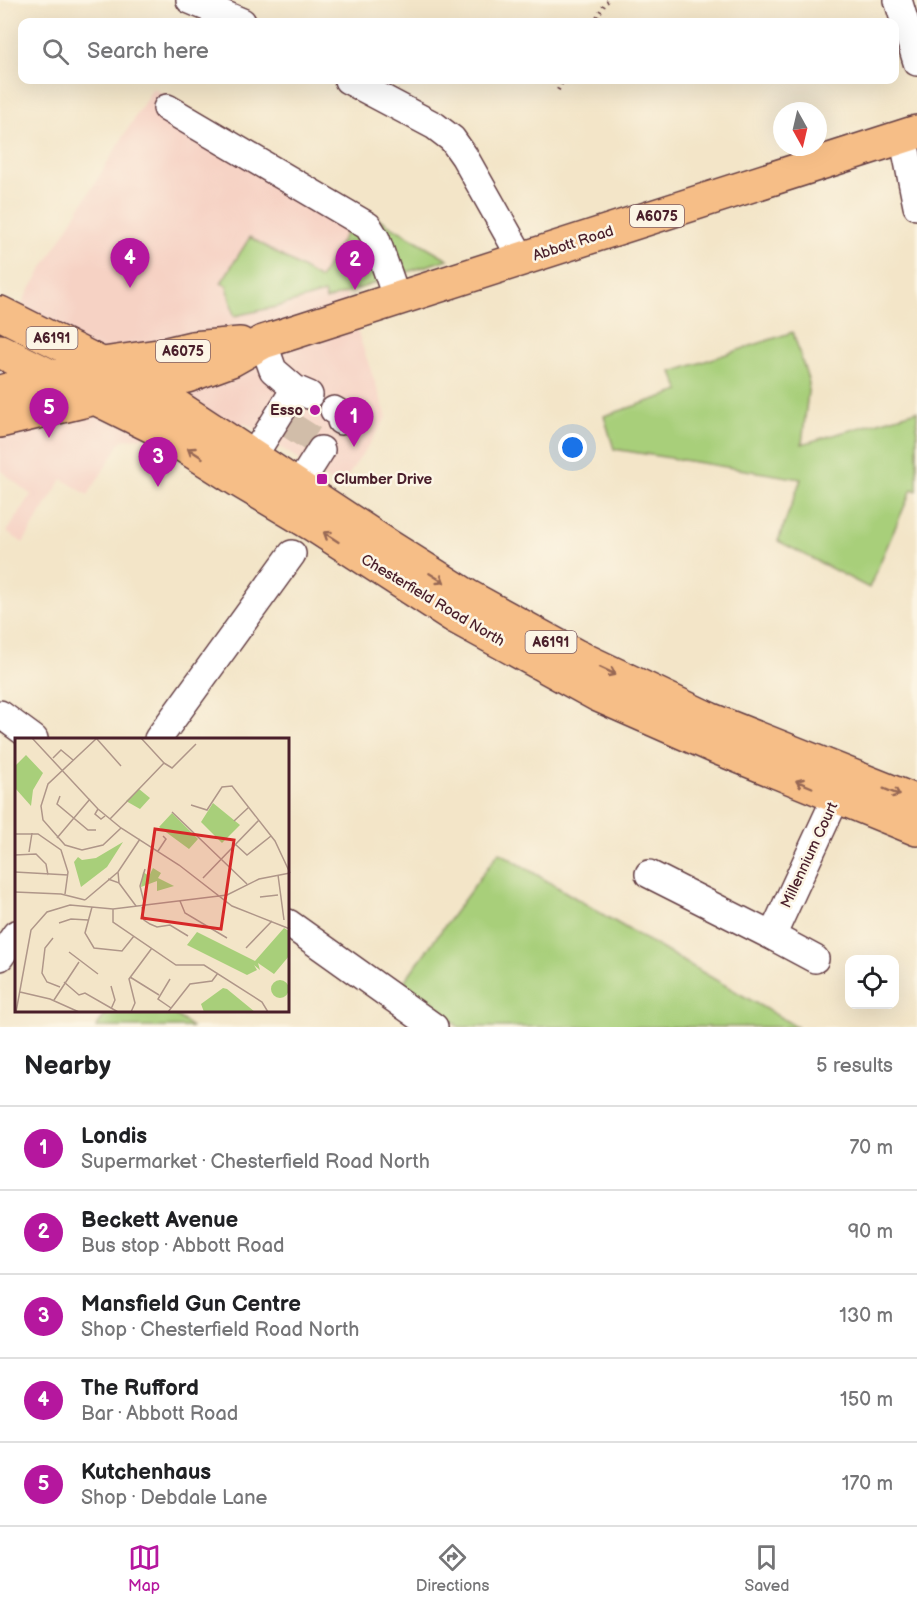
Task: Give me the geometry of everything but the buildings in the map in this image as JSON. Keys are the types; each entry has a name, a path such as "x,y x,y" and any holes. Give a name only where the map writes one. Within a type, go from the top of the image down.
{"main road":[{"name":"Abbott Road","path":"147,387 194,374 231,360 263,342 910,134"},
{"name":"A6191","path":"0,313 147,387"},
{"name":"Abbott Road","path":"103,364 158,356 192,348 263,342"},
{"name":"A6191","path":"0,351 97,398"},
{"path":"231,360 213,378 209,386 208,397 213,416 240,460"},
{"name":"A6075","path":"0,392 103,364"},
{"name":"A6075","path":"0,421 147,387"},
{"name":"Chesterfield Road North","path":"147,387 240,460 454,616 598,694 682,719 842,786 917,829"},
{"name":"Chesterfield Road North","path":"97,398 156,428 240,460"},
{"name":"Chesterfield Road North","path":"842,786 917,802"}],"street":[{"path":"190,0 233,18"},
{"path":"906,11 917,62"},
{"path":"356,84 435,126 452,139 522,259"},
{"path":"167,108 368,226 376,239 397,299"},
{"path":"910,134 917,206"},
{"path":"240,460 284,421 302,392 273,370 263,342"},
{"path":"292,497 321,450"},
{"path":"159,738 292,554"},
{"path":"0,714 33,738"},
{"name":"Millennium Court","path":"772,936 842,786"},
{"path":"649,874 815,959"},
{"path":"290,924 434,1027"},
{"path":"0,957 15,935"}],"path":[{"path":"596,18 606,1"},
{"path":"558,90 561,84"}],"shaded area":[{"path":"153,88 448,259 346,293 387,417 340,488 246,424 122,440 88,495 62,479 23,543 7,532 31,495 0,470 0,373 24,299"}],"green space":[{"path":"360,208 448,259 398,275"},
{"path":"348,229 362,234 381,281 326,300 324,293 234,316 227,286 221,283 250,237 320,279"},
{"path":"793,332 809,383 802,444 917,411 917,491 912,489 869,588 778,541 801,479 614,449 604,416 680,391 672,372"},
{"path":"499,852 797,1027 459,1027 402,984"},
{"path":"107,1012 171,1012 192,1027 96,1027"}],"tunnel":[{"path":"290,425 323,446"}],"place":[{"name":"The Rufford","path":"130,288"},
{"name":"Beckett Avenue","path":"355,290"},
{"name":"Esso","path":"315,410"},
{"name":"Kutchenhaus","path":"49,438"},
{"name":"Londis","path":"354,447"},
{"name":"Clumber Drive","path":"322,479"},
{"name":"Mansfield Gun Centre","path":"158,487"}]}
